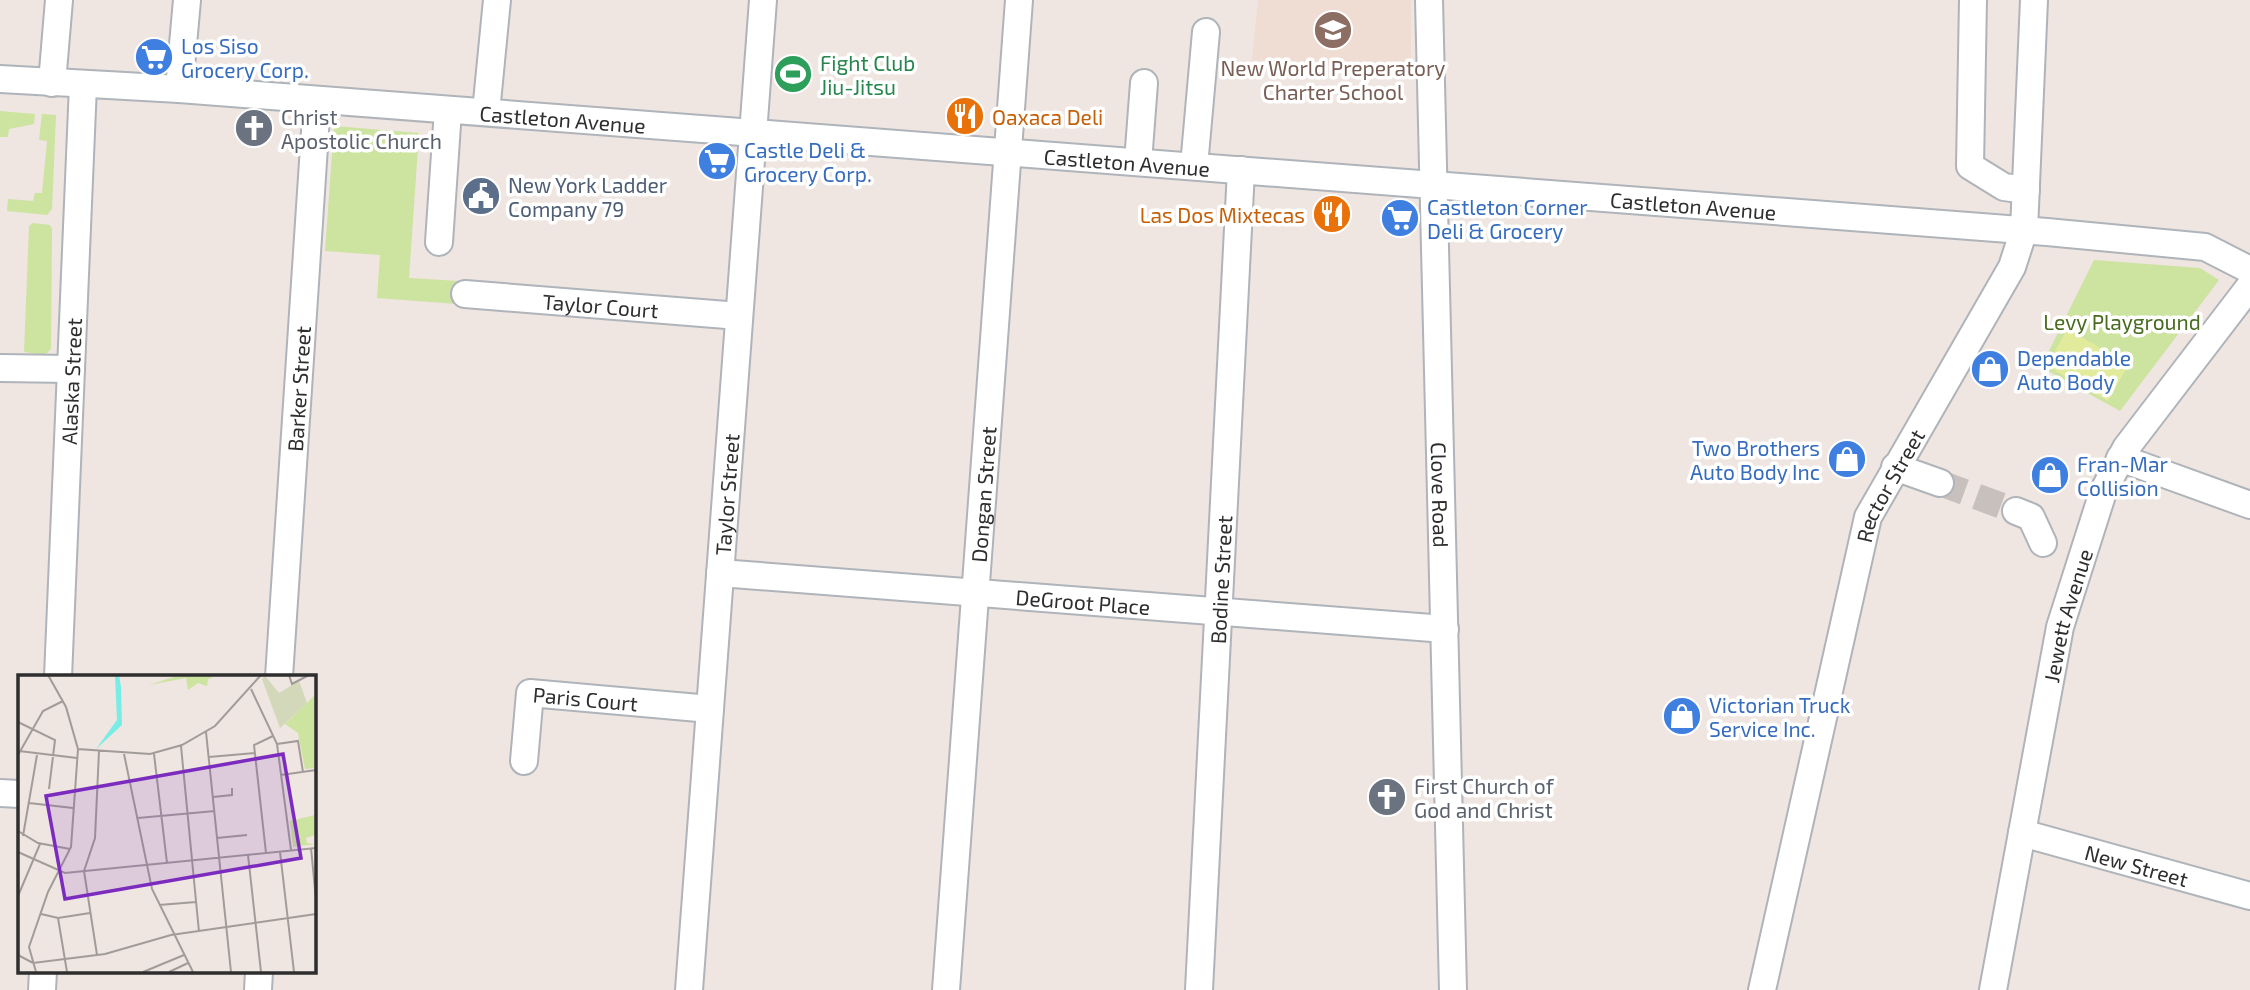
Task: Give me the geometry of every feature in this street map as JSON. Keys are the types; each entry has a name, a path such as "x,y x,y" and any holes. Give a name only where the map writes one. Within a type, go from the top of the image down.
{"street":[{"path":"52,83 59,0"},
{"path":"179,89 187,0"},
{"path":"486,113 497,0"},
{"name":"Taylor Street","path":"689,990 763,0"},
{"name":"Dongan Street","path":"946,990 1019,0"},
{"name":"Clove Road","path":"1429,0 1453,990"},
{"path":"1973,0 1970,166 2004,187 2026,190"},
{"name":"Rector Street","path":"1762,990 1868,517 2011,267 2024,230 2034,0"},
{"path":"1194,166 1206,32"},
{"name":"Castleton Avenue","path":"0,79 179,89 2024,230 2205,247 2250,270"},
{"path":"1138,162 1144,83"},
{"name":"Alaska Street","path":"58,675 83,85"},
{"name":"Barker Street","path":"279,675 317,101"},
{"path":"439,242 448,110"},
{"name":"Bodine Street","path":"1199,990 1241,170"},
{"name":"Jewett Avenue","path":"1993,990 2060,627 2103,492 2120,457 2250,286"},
{"name":"Taylor Court","path":"465,295 739,316"},
{"path":"0,368 71,369"},
{"path":"2120,457 2250,505"},
{"path":"1895,467 1940,484"},
{"path":"2016,511 2031,517 2043,543"},
{"name":"DeGroot Place","path":"720,573 1445,629"},
{"name":"Paris Court","path":"524,761 530,693 710,709"},
{"path":"0,793 18,794"},
{"name":"New Street","path":"2022,833 2250,896"},
{"path":"42,990 43,972"},
{"path":"258,990 259,972"}],"shaded area":[{"name":"New World Preperatory Charter School","path":"1258,0 1411,0 1411,76 1394,70 1252,60"}],"green space":[{"path":"0,111 35,114 34,124 9,129 8,137 0,137"},
{"path":"42,114 56,115 52,209 47,215 7,211 8,199 33,201 35,193 42,193 47,141 39,140"},
{"path":"334,126 419,133 409,278 459,281 457,304 377,298 380,255 325,251"},
{"path":"33,223 50,225 52,229 51,349 45,355 24,352 29,226"},
{"name":"Levy Playground","path":"2094,260 2200,268 2219,280 2120,411 2041,367"},
{"path":"2067,329 2129,364 2108,401 2047,366"}],"tunnel":[{"path":"1940,483 2016,511"}],"place":[{"name":"New World Preperatory Charter School","path":"1333,30"},
{"name":"Los Siso Grocery Corp.","path":"154,57"},
{"name":"Fight Club Jiu-Jitsu","path":"793,74"},
{"name":"Oaxaca Deli","path":"965,116"},
{"name":"Christ Apostolic Church","path":"254,128"},
{"name":"Castle Deli & Grocery Corp.","path":"717,161"},
{"name":"New York Ladder Company 79","path":"481,196"},
{"name":"Las Dos Mixtecas","path":"1332,214"},
{"name":"Castleton Corner Deli & Grocery","path":"1400,218"},
{"name":"Dependable Auto Body","path":"1990,369"},
{"name":"Two Brothers Auto Body Inc","path":"1847,459"},
{"name":"Fran-Mar Collision","path":"2050,475"},
{"name":"Victorian Truck Service Inc.","path":"1682,716"},
{"name":"First Church of God and Christ","path":"1387,797"}]}
